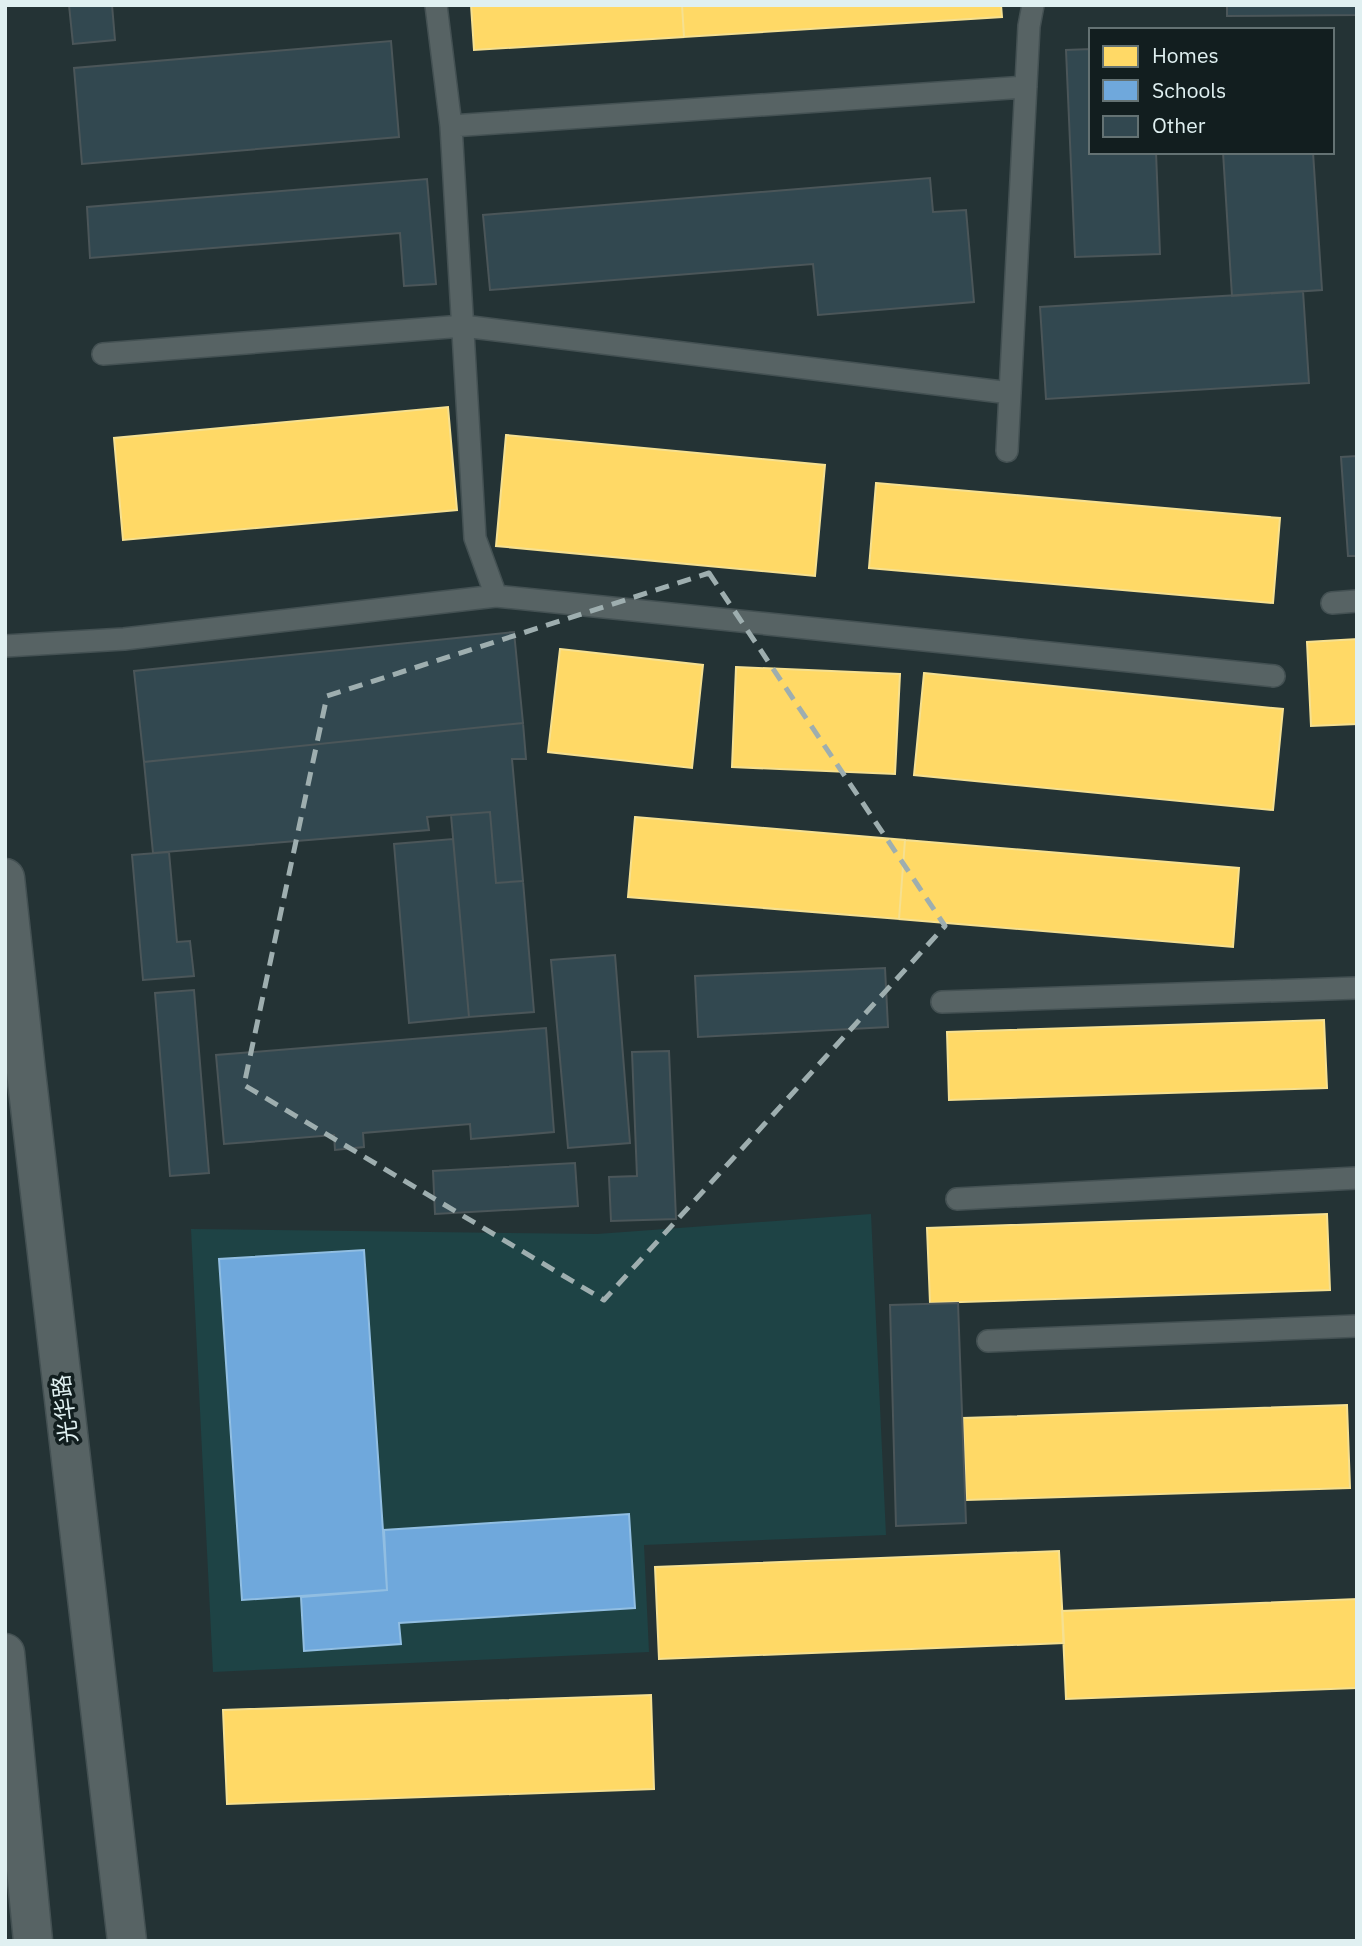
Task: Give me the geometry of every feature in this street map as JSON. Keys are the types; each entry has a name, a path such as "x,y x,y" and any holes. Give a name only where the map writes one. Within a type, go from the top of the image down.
{"main road":[{"name":"光华路","path":"5,878 15,1073 127,1941"},
{"path":"5,1653 33,1941"}],"lane":[{"path":"436,5 451,126 475,538 496,596"},
{"path":"1007,451 1029,26 1033,5"},
{"path":"451,126 1026,87"},
{"path":"103,354 463,326 1010,393"},
{"path":"5,646 124,639 496,596 1274,676"},
{"path":"1332,603 1357,601"},
{"path":"942,1002 1357,988"},
{"path":"957,1199 1357,1178"},
{"path":"988,1341 1357,1326"}],"highlighted area":[{"path":"709,573 945,926 604,1300 244,1085 327,696"}],"shaded area":[{"path":"871,1214 886,1535 644,1545 649,1652 213,1672 191,1229 597,1234"}],"building: Homes":[{"path":"471,5 682,5 684,37 474,50"},
{"path":"682,5 1001,5 1002,17 684,37"},
{"path":"448,407 457,510 123,540 114,438"},
{"path":"506,435 825,465 815,576 496,546"},
{"path":"876,483 1280,518 1273,603 869,568"},
{"path":"1357,639 1357,724 1311,726 1307,642"},
{"path":"560,649 703,665 692,768 548,752"},
{"path":"736,667 900,674 895,774 732,767"},
{"path":"924,673 1283,709 1273,810 914,775"},
{"path":"635,817 905,840 899,919 628,897"},
{"path":"905,840 1239,868 1233,947 899,919"},
{"path":"1324,1020 1327,1088 949,1100 947,1032"},
{"path":"1327,1214 1330,1290 930,1303 927,1228"},
{"path":"1347,1405 1350,1488 966,1500 963,1418"},
{"path":"1059,1551 1064,1643 659,1659 655,1567"},
{"path":"1357,1599 1357,1688 1066,1699 1062,1611"},
{"path":"651,1695 654,1789 227,1804 223,1710"}],"building: Schools":[{"path":"364,1250 387,1590 242,1600 219,1259"},
{"path":"629,1514 635,1608 399,1623 401,1644 304,1651 301,1597 387,1590 384,1530"}],"building: Other":[{"path":"69,5 112,5 115,40 73,44"},
{"path":"1227,5 1357,5 1357,15 1227,16"},
{"path":"391,41 399,137 82,164 74,68"},
{"path":"1089,49 1089,154 1156,154 1160,254 1075,257 1066,50"},
{"path":"1223,154 1313,154 1322,290 1232,296"},
{"path":"930,178 933,212 966,210 974,302 818,315 813,264 490,290 483,215"},
{"path":"427,179 436,284 404,286 400,233 90,258 87,207"},
{"path":"1303,291 1309,383 1046,399 1040,307"},
{"path":"1357,456 1357,556 1348,556 1341,457"},
{"path":"514,632 523,723 144,762 134,671"},
{"path":"523,723 526,759 512,759 523,881 496,883 490,812 427,817 429,830 153,853 144,762"},
{"path":"490,812 496,883 523,881 534,1012 469,1017 451,815"},
{"path":"453,839 469,1017 409,1023 394,844"},
{"path":"169,852 177,942 190,941 194,976 143,980 132,855"},
{"path":"615,955 630,1143 568,1148 551,960"},
{"path":"885,968 888,1027 698,1037 695,976"},
{"path":"194,990 209,1173 170,1176 155,993"},
{"path":"546,1028 554,1132 471,1139 470,1124 363,1133 364,1147 335,1150 334,1135 224,1144 216,1055"},
{"path":"669,1051 676,1219 611,1221 609,1177 637,1176 632,1052"},
{"path":"575,1163 578,1206 435,1214 433,1171"},
{"path":"958,1303 966,1523 896,1526 890,1305"}]}
